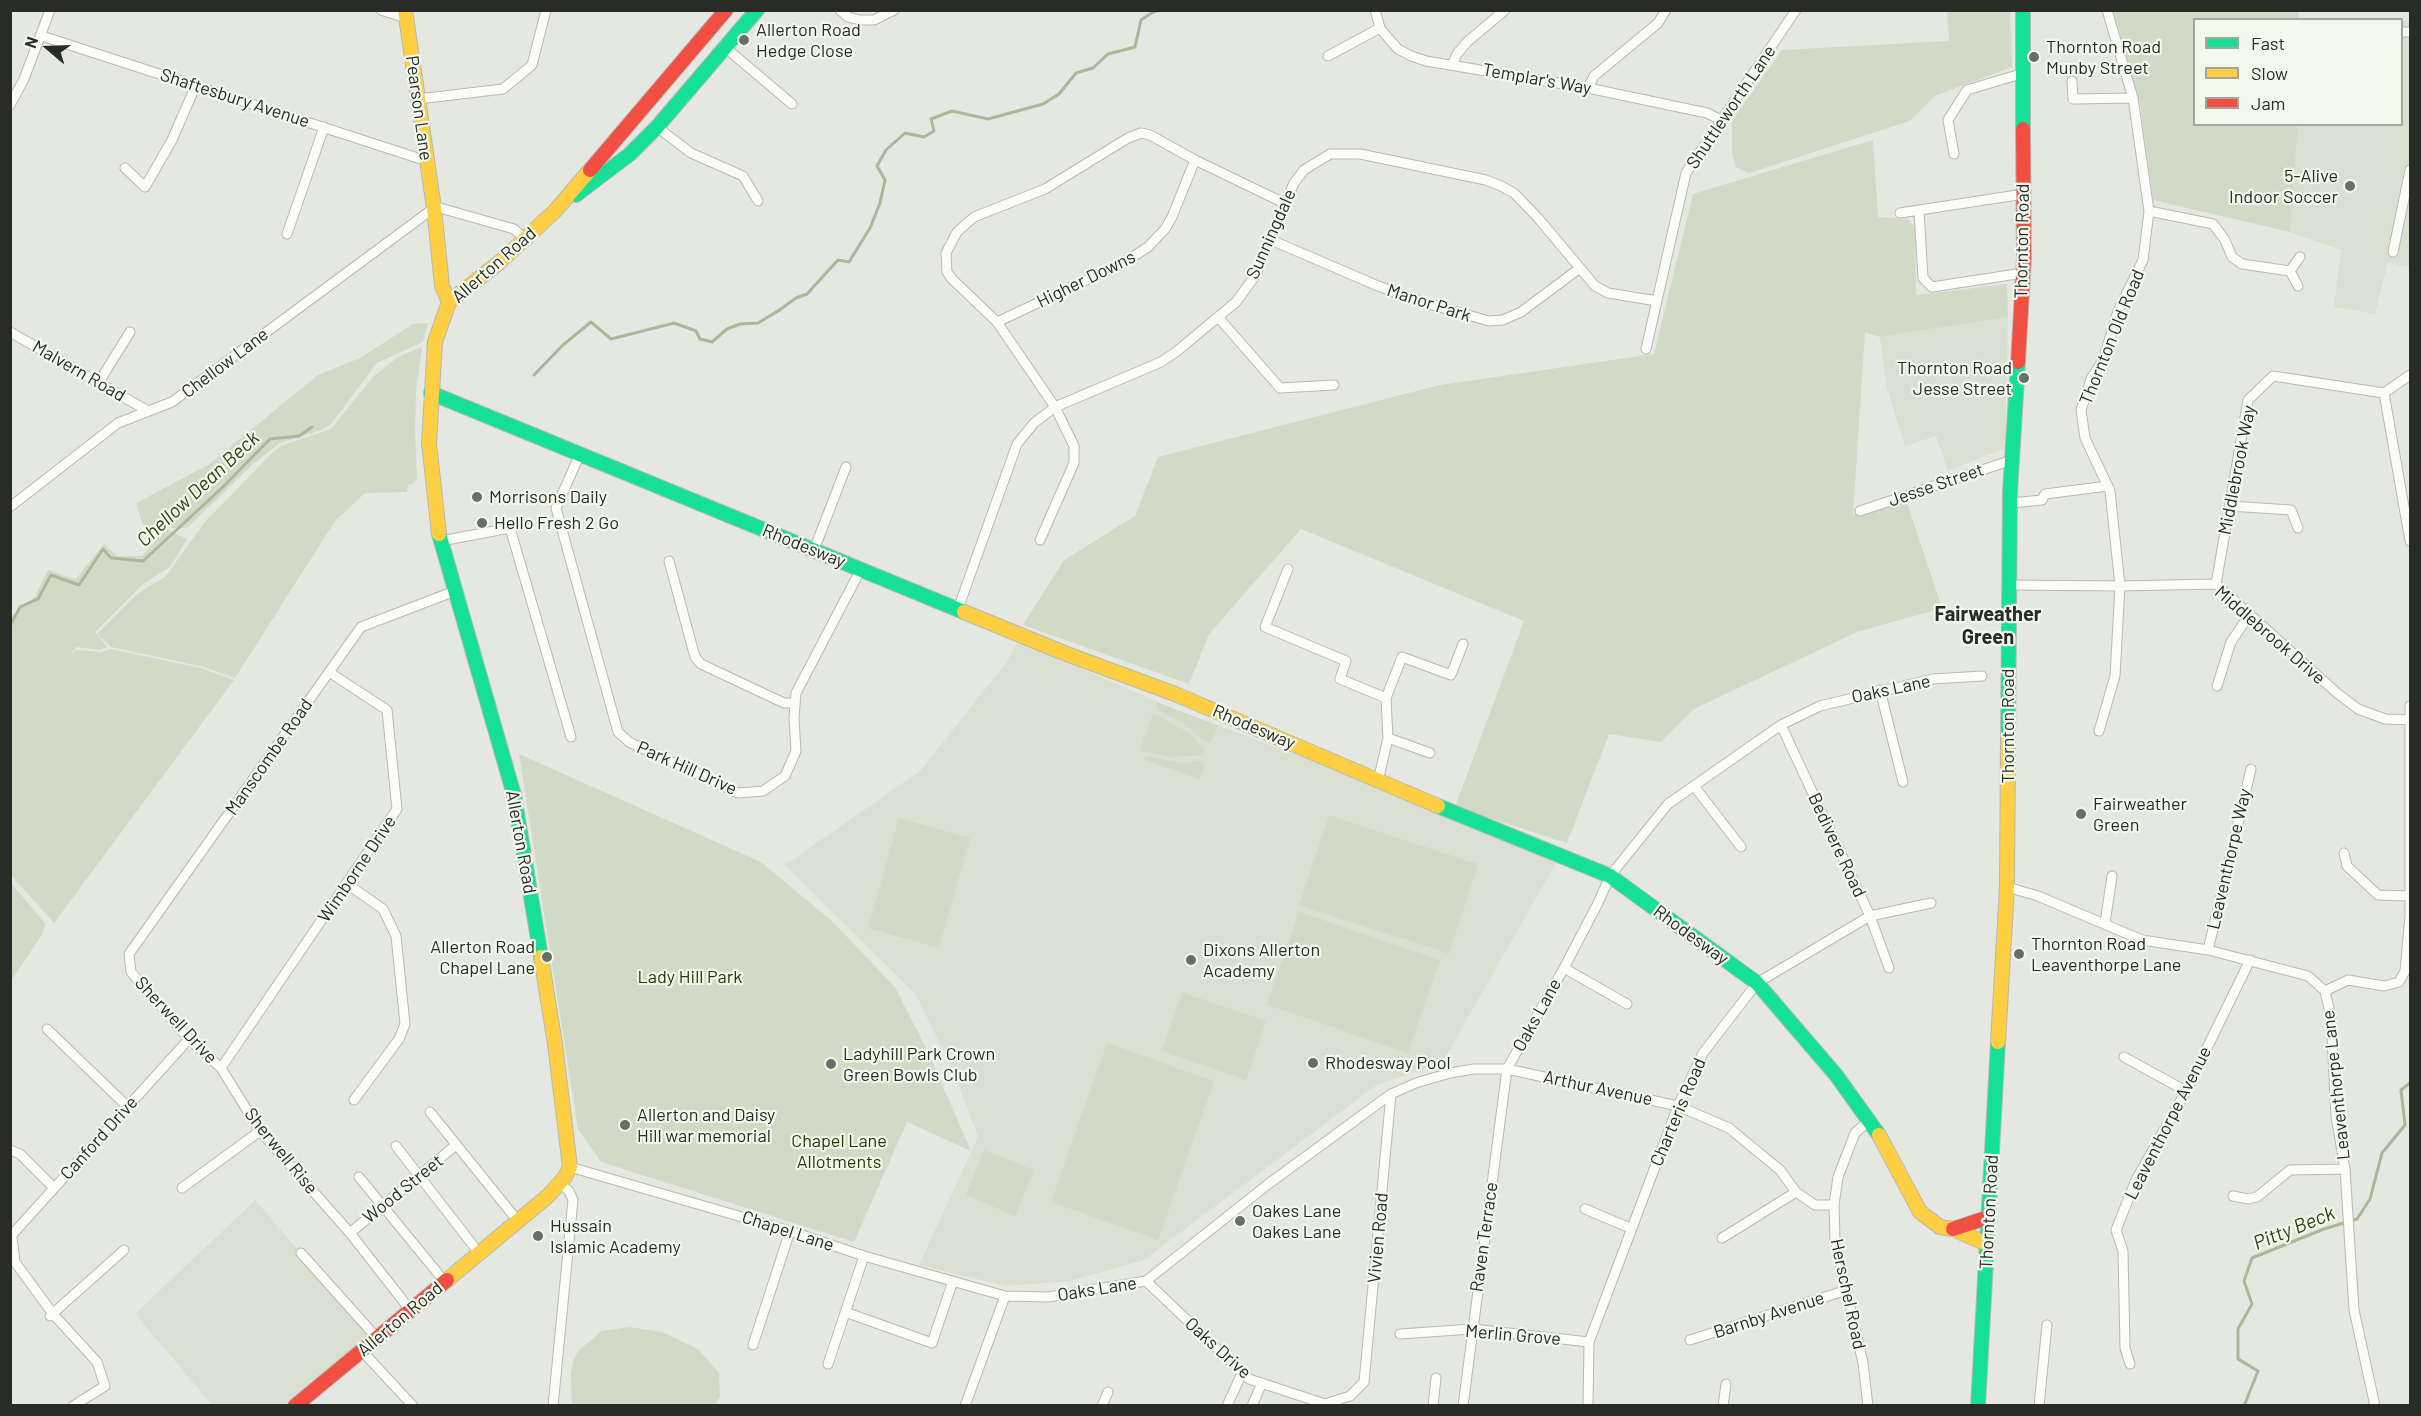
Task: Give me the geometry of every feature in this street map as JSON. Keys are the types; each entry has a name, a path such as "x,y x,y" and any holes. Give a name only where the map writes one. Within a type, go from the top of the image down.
{"street":[{"path":"10,105 24,79 50,10"},
{"path":"381,10 405,14"},
{"path":"418,99 503,89 532,64 546,10"},
{"name":"Allerton Road","path":"555,211 726,10"},
{"name":"Allerton Road","path":"295,1406 548,1196 570,1167 555,1044 514,795 441,541 433,493 429,443 435,342 449,302 501,261 555,211 630,154 657,128 757,10"},
{"path":"840,10 848,17 860,20 874,20 894,10"},
{"name":"Templar's Way","path":"1375,10 1380,28 1398,49 1411,56 1588,88 1707,113 1721,120"},
{"path":"1452,65 1456,54 1467,42 1506,10"},
{"path":"1588,88 1594,76 1658,23 1666,10"},
{"name":"Shuttleworth Lane","path":"1646,349 1686,173 1796,10"},
{"name":"Thornton Road","path":"1978,1406 2007,887 2012,460 2023,273 2023,10"},
{"name":"Thornton Old Road","path":"2099,731 2115,676 2120,586 2110,491 2085,438 2081,410 2091,379 2103,360 2118,311 2143,260 2149,212 2133,98 2107,10"},
{"name":"Pearson Lane","path":"405,14 434,207 442,286 449,302"},
{"path":"1328,56 1380,28"},
{"name":"Shaftesbury Avenue","path":"42,36 427,161"},
{"path":"726,48 792,104"},
{"path":"1954,154 1948,120 1967,90 2024,73"},
{"path":"2072,81 2073,99 2133,98"},
{"path":"125,168 145,187 172,140 196,85"},
{"path":"287,234 324,127"},
{"path":"657,128 691,153 743,176 758,201"},
{"path":"1040,540 1074,463 1074,446 1055,407 997,322 957,285 948,272 946,253 950,243 965,224 974,217 1045,189 1128,138 1141,133 1150,135 1195,160 1284,203"},
{"name":"Sunningdale","path":"958,609 1017,444 1034,423 1055,407 1161,362 1218,317 1247,288 1271,240 1294,183 1304,170 1318,159 1330,154 1360,154 1486,180 1514,193 1595,286 1608,293 1657,301"},
{"name":"Higher Downs","path":"997,322 1123,263 1148,247 1165,229 1172,217 1195,160"},
{"path":"2393,252 2410,170"},
{"path":"1900,213 2024,194"},
{"path":"434,207 514,229 525,239"},
{"name":"Chellow Lane","path":"11,506 118,423 172,402 434,207"},
{"path":"1919,211 1923,278 1932,287 2023,273"},
{"path":"2149,212 2213,224 2225,240 2232,257 2242,264 2290,271"},
{"name":"Manor Park","path":"1271,240 1378,286 1422,302 1489,321 1503,320 1521,312 1580,268"},
{"path":"2290,271 2300,257"},
{"path":"2290,271 2298,286"},
{"path":"1218,317 1280,388 1334,385"},
{"name":"Malvern Road","path":"10,332 148,411"},
{"path":"99,382 130,332"},
{"path":"2410,375 2384,393 2410,541"},
{"name":"Middlebrook Way","path":"2216,584 2248,400 2273,376 2384,393"},
{"name":"Rhodesway","path":"431,393 1064,652 1175,693 1378,781 1610,876 1757,983 1836,1075 1870,1120 1892,1156 1920,1212 1940,1227 1953,1229 1987,1244"},
{"name":"Park Hill Drive","path":"580,454 556,508 618,732 628,742 738,793 763,791 786,776 796,751 796,693 861,569"},
{"name":"Jesse Street","path":"1860,511 2012,460"},
{"path":"814,550 846,467"},
{"path":"2011,503 2042,500 2045,494 2108,486"},
{"path":"2230,507 2290,510 2298,528"},
{"path":"441,541 510,528 571,737"},
{"path":"669,561 695,657 701,664 784,703 795,703"},
{"path":"1288,569 1265,627 1346,661 1340,679 1386,698"},
{"name":"Middlebrook Drive","path":"2009,585 2216,584 2337,693 2358,709 2385,719 2410,720"},
{"name":"Manscombe Road","path":"131,972 129,954 361,627 455,591"},
{"path":"2217,686 2231,642 2250,614"},
{"path":"1378,781 1388,738 1386,698 1402,657 1451,675 1463,644"},
{"name":"Wimborne Drive","path":"221,1068 397,808 387,710 329,672"},
{"name":"Oaks Lane","path":"1005,1296 1048,1297 1146,1281 1267,1185 1391,1094 1416,1083 1450,1073 1474,1069 1507,1069 1564,968 1610,876 1668,804 1781,725 1820,706 1934,679 1982,676"},
{"path":"1880,690 1903,782"},
{"path":"2325,991 2348,980 2384,986 2399,982 2405,971 2410,916 2408,896 2410,706"},
{"name":"Bedivere Road","path":"1781,725 1870,916 1889,968"},
{"path":"1388,738 1430,753"},
{"name":"Leaventhorpe Way","path":"2208,950 2251,769"},
{"path":"1694,786 1741,847"},
{"path":"2344,853 2346,866 2378,895 2408,896"},
{"path":"2105,923 2112,876"},
{"path":"347,884 383,909 396,936 405,1024 399,1039 354,1100"},
{"name":"Leaventhorpe Lane","path":"2007,887 2038,896 2142,939 2208,950 2308,976 2325,991 2331,1017 2336,1116 2345,1169 2354,1310 2375,1406"},
{"name":"Charteris Road","path":"1588,1406 1589,1342 1630,1228 1678,1106 1703,1053 1757,983 1870,916 1931,903"},
{"name":"Leaventhorpe Avenue","path":"2130,1364 2125,1348 2123,1251 2116,1230 2136,1180 2186,1091 2250,960"},
{"path":"1564,968 1627,1004"},
{"name":"Sherwell Drive","path":"131,972 189,1039 221,1068"},
{"path":"47,1029 128,1107"},
{"name":"Canford Drive","path":"11,1237 189,1039"},
{"path":"2124,1057 2186,1091"},
{"name":"Sherwell Rise","path":"221,1068 260,1131 350,1233 411,1311"},
{"name":"Arthur Avenue","path":"1507,1069 1678,1106 1729,1128 1780,1170 1796,1192 1815,1205 1834,1205"},
{"name":"Raven Terrace","path":"1463,1406 1507,1069"},
{"name":"Vivien Road","path":"1364,1382 1391,1094"},
{"path":"430,1112 517,1220"},
{"name":"Herschel Road","path":"1868,1406 1863,1363 1835,1240 1834,1205 1838,1177 1855,1133 1870,1120"},
{"path":"182,1188 260,1131"},
{"name":"Wood Street","path":"350,1233 456,1145"},
{"path":"396,1146 479,1253"},
{"path":"10,1150 20,1154 54,1188"},
{"name":"Chapel Lane","path":"570,1167 1005,1296"},
{"path":"2233,1196 2248,1199 2257,1197 2290,1170 2345,1169"},
{"path":"359,1177 445,1282"},
{"path":"553,1406 573,1200 569,1191 560,1183"},
{"path":"1722,1238 1796,1192"},
{"path":"1585,1209 1630,1228"},
{"path":"1953,1229 1989,1217"},
{"path":"753,1345 790,1231"},
{"path":"11,1237 15,1262 51,1315 97,1362 105,1386 73,1406"},
{"path":"51,1315 124,1250"},
{"path":"301,1254 377,1338"},
{"path":"828,1364 864,1256"},
{"path":"845,1312 932,1343 953,1281"},
{"name":"Oaks Drive","path":"1146,1281 1249,1379 1325,1404 1350,1396 1364,1382"},
{"name":"Barnby Avenue","path":"1690,1340 1847,1290"},
{"path":"965,1406 1005,1296"},
{"path":"2038,1406 2047,1325"},
{"name":"Merlin Grove","path":"1400,1334 1472,1329 1589,1342"},
{"path":"362,1351 413,1406"},
{"path":"1227,1406 1242,1373"},
{"path":"1433,1406 1436,1378"},
{"path":"1252,1406 1262,1383"},
{"path":"1723,1406 1726,1384"},
{"path":"1102,1406 1108,1392"}],"shaded area":[{"path":"2403,21 2410,21 2410,267 2388,263 2375,314 2334,307 2341,250 2290,232 2298,126 2403,126"},
{"path":"2008,317 2005,448 1948,471 1936,436 1905,446 1887,389 1880,337"},
{"name":"Dixons Allerton Academy","path":"1018,641 1162,704 1336,770 1556,863 1442,1063 1377,1085 1144,1260 1070,1281 1006,1286 919,1265 978,1137 953,1070 916,995 785,865 920,771 1006,663"},
{"path":"255,1200 373,1336 284,1405 212,1405 135,1314"}],"green space":[{"path":"1947,11 2010,11 2012,67 1935,96 1910,121 1749,173 1736,167 1732,154 1732,121 1782,50 1949,41"},
{"path":"2113,11 2298,11 2299,18 2193,18 2193,126 2298,126 2290,232 2153,200 2140,104"},
{"path":"1873,140 1878,217 1908,219 1915,227 1916,295 2007,284 2008,317 1880,337 1865,332 1853,515 1906,500 1942,608 1857,632 1694,709 1661,742 1609,734 1567,843 1455,807 1524,621 1301,529 1209,634 1189,684 1023,625 1064,560 1135,516 1158,457 1440,385 1654,354 1693,194"},
{"path":"428,323 423,342 377,363 331,424 319,431 280,443 253,464 187,528 144,528 136,503 208,465 318,375 360,358 413,324"},
{"path":"422,347 416,392 417,479 408,485 407,492 365,493 335,521 235,678 204,667 111,647 97,634 137,594 166,576 204,523 272,453 281,446 331,429 374,376 398,357"},
{"path":"166,529 187,539 170,567 143,584 95,632 107,647 100,650 77,647 69,655 76,650 101,652 111,649 201,668 234,680 54,923 11,875 11,617 35,596 48,570 76,579 104,544 117,556 142,556"},
{"path":"1157,702 1218,726 1212,741 1207,743 1183,723 1157,709"},
{"path":"1153,713 1189,733 1205,750 1202,755 1173,757 1140,751"},
{"name":"Lady Hill Park","path":"519,754 761,862 833,922 895,987 928,1052 971,1151 907,1122 854,1242 601,1162 578,1129"},
{"path":"1148,756 1181,763 1200,761 1205,765 1199,779 1143,759"},
{"path":"1329,815 1478,864 1449,954 1299,905"},
{"path":"899,818 970,838 939,948 868,928"},
{"path":"11,883 45,923 43,933 11,981"},
{"path":"1299,912 1440,960 1408,1053 1267,1005"},
{"path":"1182,992 1266,1021 1246,1080 1162,1051"},
{"path":"1107,1043 1214,1081 1158,1240 1051,1202"},
{"path":"984,1150 1034,1170 1015,1216 966,1195"},
{"path":"630,1327 662,1332 698,1349 719,1373 720,1396 715,1405 572,1405 571,1374 573,1361 579,1350 602,1331"}],"waterway":[{"name":"Chellow Dean Beck","path":"534,375 563,345 591,322 611,339 674,323 696,331 700,339 712,342 727,329 740,324 758,323 796,298 807,294 838,260 849,262 870,228 880,203 885,180 877,166 886,150 905,133 924,137 934,131 931,119 952,111 988,119 1043,104 1059,94 1076,73 1093,68 1108,54 1135,47 1141,20 1161,10"},
{"name":"Chellow Dean Beck","path":"10,626 20,607 38,599 51,575 79,585 103,549 111,558 143,561 224,486 270,439 299,436 312,427"},
{"name":"Pitty Beck","path":"2244,1406 2258,1371 2238,1359 2238,1329 2252,1304 2244,1281 2252,1258 2324,1229 2357,1219 2370,1199 2382,1153 2405,1125 2401,1090 2410,1083"}],"traffic: fast":[{"path":"576,195 630,154 657,127 757,10"},
{"path":"2023,10 2023,129"},
{"path":"2008,738 2010,492 2018,362"},
{"path":"431,393 964,612"},
{"path":"439,534 514,795 541,957"},
{"path":"1438,806 1610,876 1757,983 1836,1075 1879,1135"},
{"path":"1978,1406 1998,1042"}],"traffic: slow":[{"path":"405,10 434,208 442,286 449,302"},
{"path":"439,534 429,443 435,342 449,302 501,261 555,211 590,170"},
{"path":"964,612 1064,653 1175,694 1438,806"},
{"path":"1998,1042 2007,887 2008,738"},
{"path":"447,1280 548,1196 565,1177 570,1167 555,1044 541,957"},
{"path":"1879,1135 1920,1212 1940,1227 1953,1229 1987,1244"}],"traffic: jam":[{"path":"590,170 726,10"},
{"path":"2018,362 2024,257 2023,129"},
{"path":"1953,1229 1989,1217"},
{"path":"295,1406 447,1280"}],"place":[{"name":"Allerton Road Hedge Close","path":"744,40"},
{"name":"Thornton Road Munby Street","path":"2034,57"},
{"name":"5-Alive Indoor Soccer","path":"2350,186"},
{"name":"Thornton Road Jesse Street","path":"2024,378"},
{"name":"Morrisons Daily","path":"477,497"},
{"name":"Hello Fresh 2 Go","path":"482,523"},
{"name":"Fairweather Green","path":"2081,814"},
{"name":"Thornton Road Leaventhorpe Lane","path":"2019,954"},
{"name":"Allerton Road Chapel Lane","path":"547,957"},
{"name":"Dixons Allerton Academy","path":"1191,960"},
{"name":"Rhodesway Pool","path":"1313,1063"},
{"name":"Ladyhill Park Crown Green Bowls Club","path":"831,1064"},
{"name":"Allerton and Daisy Hill war memorial","path":"625,1125"},
{"name":"Oakes Lane Oakes Lane","path":"1240,1221"},
{"name":"Hussain Islamic Academy","path":"538,1236"}],"district":[{"name":"Fairweather Green","path":"1988,626"}],"park label":[{"name":"Chapel Lane Allotments","path":"839,1151"}]}
